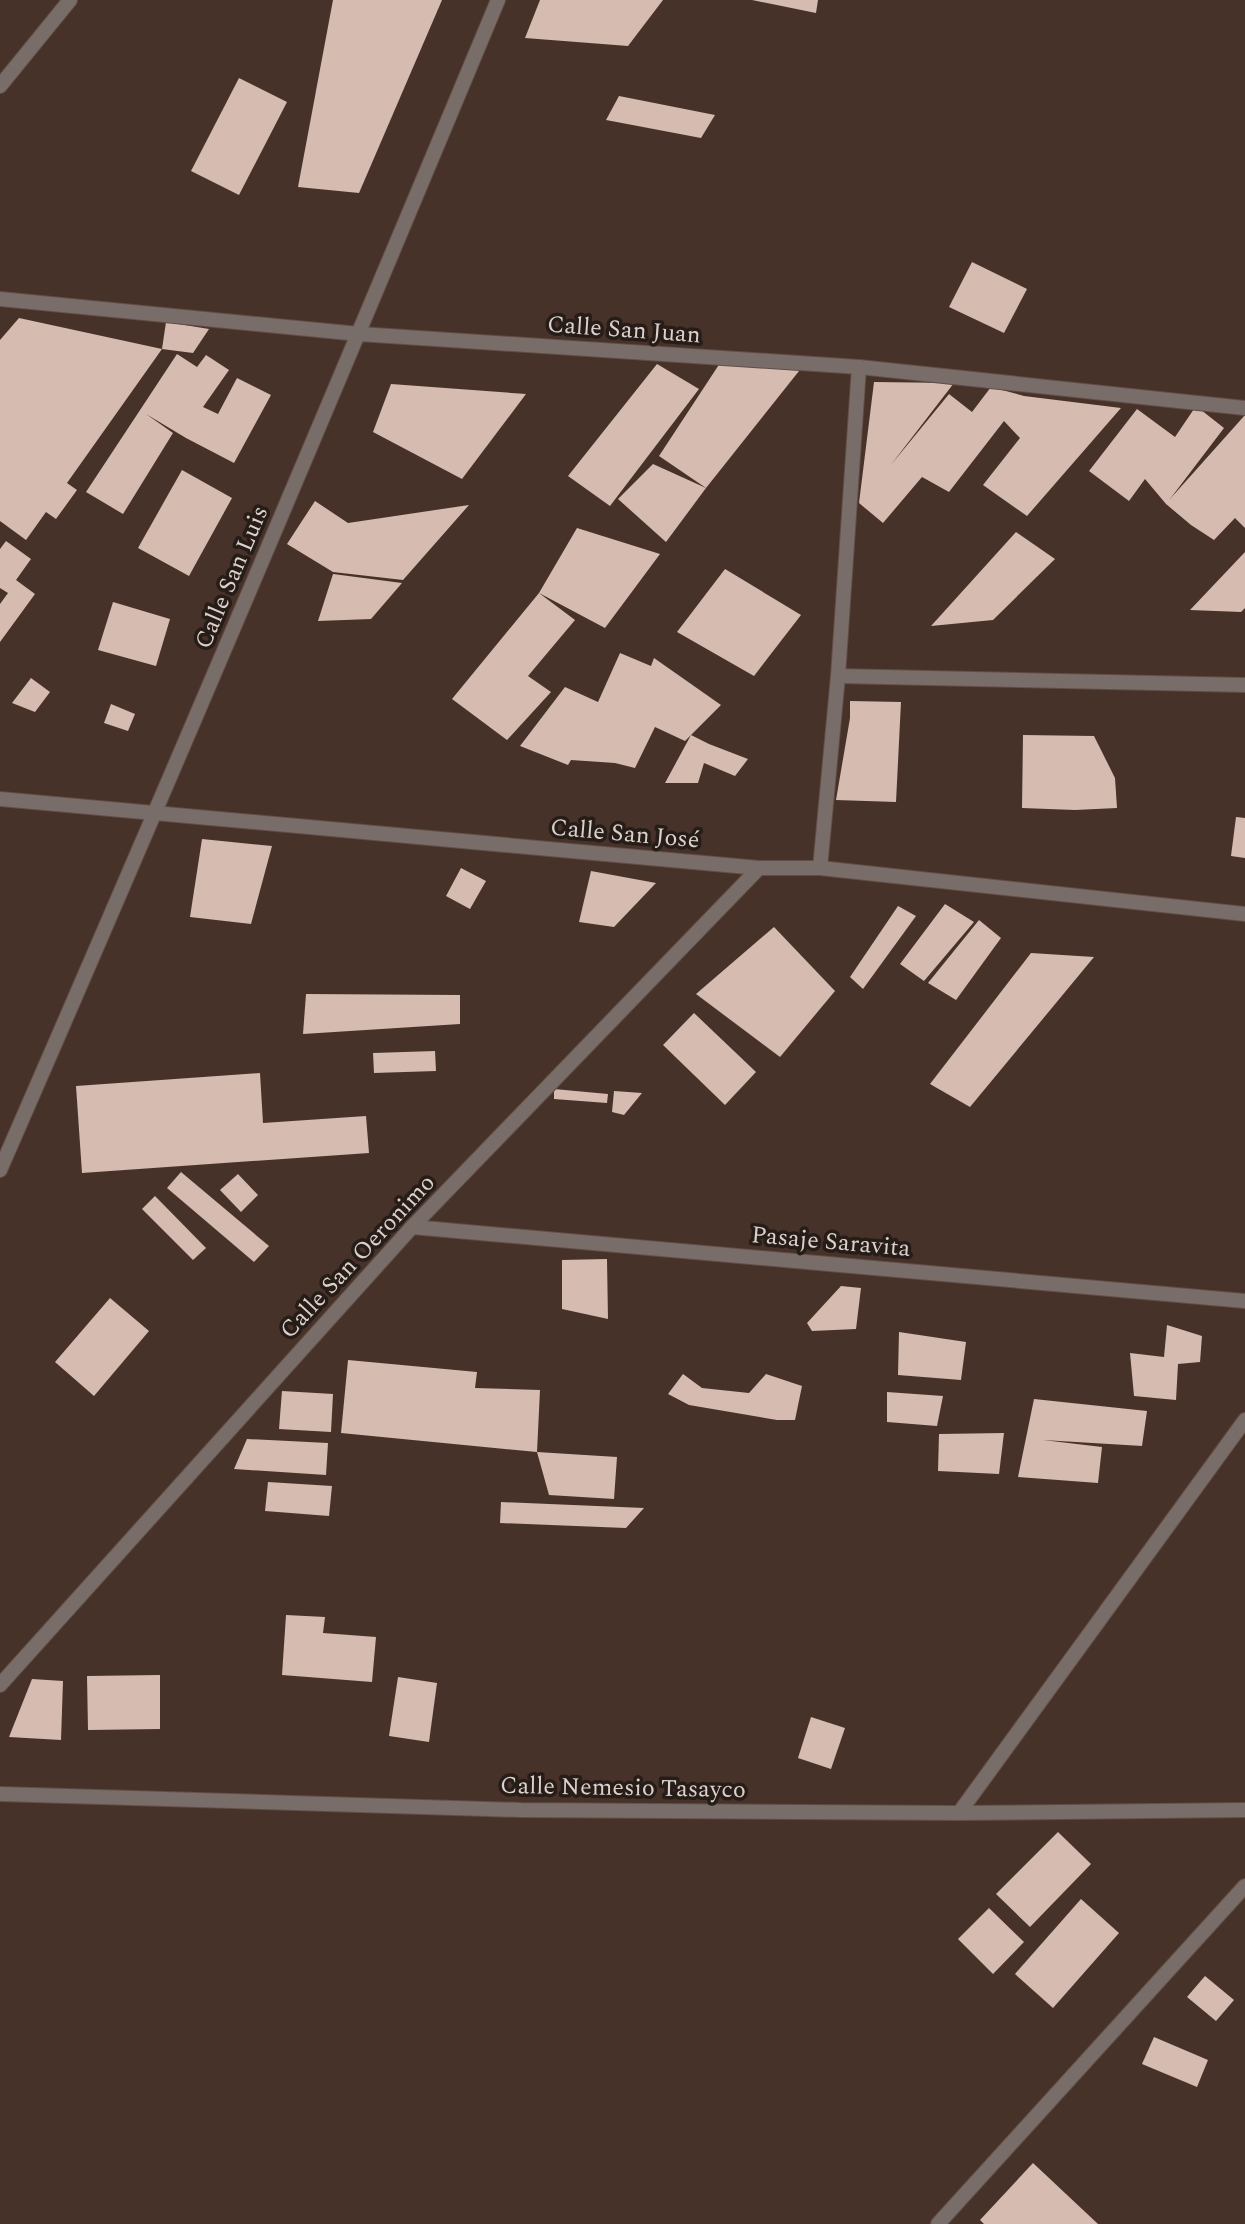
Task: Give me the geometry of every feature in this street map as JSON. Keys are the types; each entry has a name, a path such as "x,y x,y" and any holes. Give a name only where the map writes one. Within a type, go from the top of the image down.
{"street":[{"path":"0,86 70,0"},
{"name":"Calle San Luis","path":"0,1170 156,813 498,0"},
{"name":"Calle San Juan","path":"0,299 359,334 859,368 1245,408"},
{"path":"820,868 838,676 859,368"},
{"path":"838,676 1245,685"},
{"name":"Calle San José","path":"0,799 759,868 820,868 1245,914"},
{"name":"Calle San Oeronimo","path":"0,1685 412,1227 759,868"},
{"name":"Pasaje Saravita","path":"412,1227 1245,1301"},
{"path":"959,1813 1245,1420"},
{"name":"Calle Nemesio Tasayco","path":"0,1794 520,1810 959,1813 1245,1810"},
{"path":"938,2224 1245,1886"}],"building":[{"path":"333,0 442,0 359,193 298,187"},
{"path":"540,0 663,0 628,46 525,38"},
{"path":"752,0 818,0 816,13"},
{"path":"239,78 287,102 239,195 191,171"},
{"path":"619,96 715,115 701,138 606,120"},
{"path":"972,262 1027,289 1004,333 949,307"},
{"path":"19,318 162,349 67,483 77,490 56,519 46,512 26,540 0,521 0,340"},
{"path":"166,322 209,329 193,353 162,349"},
{"path":"177,354 197,367 206,355 229,370 203,407 218,414 237,378 271,395 234,463 146,414 173,433 123,514 86,492"},
{"path":"722,360 803,366 706,488 659,456"},
{"path":"657,364 699,389 610,506 568,476"},
{"path":"874,382 954,383 890,466 949,394 972,412 991,387 1024,396 1121,408 1027,516 983,485 1020,438 1004,421 949,492 922,477 883,523 859,503"},
{"path":"391,384 526,394 462,479 373,432"},
{"path":"1196,406 1224,428 1170,499 1245,415 1245,528 1235,518 1214,540 1166,504 1145,479 1129,501 1089,471 1137,409 1175,437"},
{"path":"653,464 706,488 666,542 618,499"},
{"path":"182,470 232,498 189,576 138,548"},
{"path":"315,501 348,523 469,505 403,580 333,572 287,544"},
{"path":"577,528 660,554 605,628 539,593"},
{"path":"1016,532 1055,559 993,620 931,626"},
{"path":"6,541 31,559 16,580 35,594 0,642 0,604 8,593 0,588 0,549"},
{"path":"1245,552 1245,608 1241,612 1190,610"},
{"path":"725,569 801,615 754,676 677,632"},
{"path":"333,574 402,583 371,619 318,621"},
{"path":"539,593 575,620 528,676 551,692 507,740 452,699"},
{"path":"113,602 170,619 156,666 98,650"},
{"path":"620,653 651,666 654,658 721,705 685,741 655,727 635,768 615,763 571,760 568,765 520,746 565,687 598,702"},
{"path":"31,678 50,692 35,712 12,703"},
{"path":"850,701 901,702 896,802 836,800 850,718"},
{"path":"111,704 135,714 128,731 104,723"},
{"path":"691,735 748,759 735,776 704,763 698,783 665,783"},
{"path":"1023,735 1094,736 1115,778 1117,808 1022,808"},
{"path":"1236,817 1245,818 1245,858 1231,856"},
{"path":"202,839 272,846 251,924 190,917"},
{"path":"461,868 486,881 470,909 446,896"},
{"path":"591,871 656,883 614,927 579,922"},
{"path":"945,904 974,922 924,981 900,964"},
{"path":"898,906 916,916 863,989 850,977"},
{"path":"979,920 1001,938 956,1000 928,983"},
{"path":"774,927 835,991 780,1057 696,994"},
{"path":"1031,953 1094,957 970,1107 930,1084"},
{"path":"306,994 460,995 460,1024 303,1034"},
{"path":"694,1013 756,1072 725,1105 663,1045"},
{"path":"435,1051 436,1071 374,1073 373,1053"},
{"path":"260,1073 263,1123 366,1116 369,1153 82,1173 76,1086"},
{"path":"554,1089 608,1094 607,1103 554,1099"},
{"path":"614,1091 642,1093 624,1115 612,1112"},
{"path":"181,1172 269,1246 254,1262 167,1188"},
{"path":"238,1174 258,1195 241,1212 220,1190"},
{"path":"155,1196 206,1248 193,1260 142,1209"},
{"path":"607,1259 608,1319 562,1309 562,1260"},
{"path":"841,1286 861,1288 856,1329 812,1331 807,1323"},
{"path":"110,1298 149,1331 94,1396 55,1362"},
{"path":"1167,1325 1202,1336 1200,1362 1178,1364 1176,1400 1134,1396 1130,1353 1164,1357"},
{"path":"899,1332 966,1342 961,1380 898,1375"},
{"path":"348,1360 477,1372 475,1388 540,1390 537,1452 341,1433"},
{"path":"683,1374 702,1388 749,1393 766,1374 802,1386 795,1420 777,1420 689,1405 668,1394"},
{"path":"282,1391 333,1394 331,1432 279,1429"},
{"path":"887,1392 943,1396 937,1426 887,1422"},
{"path":"1034,1399 1147,1411 1142,1446 1043,1440 1102,1447 1098,1483 1018,1477"},
{"path":"1004,1433 999,1474 938,1471 939,1434"},
{"path":"247,1439 328,1443 326,1475 234,1469"},
{"path":"537,1452 617,1457 614,1499 549,1495"},
{"path":"268,1482 332,1486 329,1516 265,1511"},
{"path":"501,1502 644,1508 626,1528 500,1523"},
{"path":"286,1615 325,1617 323,1633 376,1637 372,1682 282,1675"},
{"path":"160,1675 160,1729 88,1730 87,1676"},
{"path":"398,1677 437,1683 429,1742 389,1736"},
{"path":"32,1679 63,1681 61,1740 9,1737"},
{"path":"811,1717 845,1728 831,1769 798,1758"},
{"path":"1058,1832 1091,1864 1030,1927 996,1894"},
{"path":"1081,1899 1119,1933 1053,2008 1015,1974"},
{"path":"989,1908 1024,1942 993,1974 958,1939"},
{"path":"1205,1976 1234,2000 1216,2021 1187,1997"},
{"path":"1154,2037 1208,2060 1197,2087 1142,2064"},
{"path":"1033,2163 1098,2224 984,2224 980,2220"}]}
